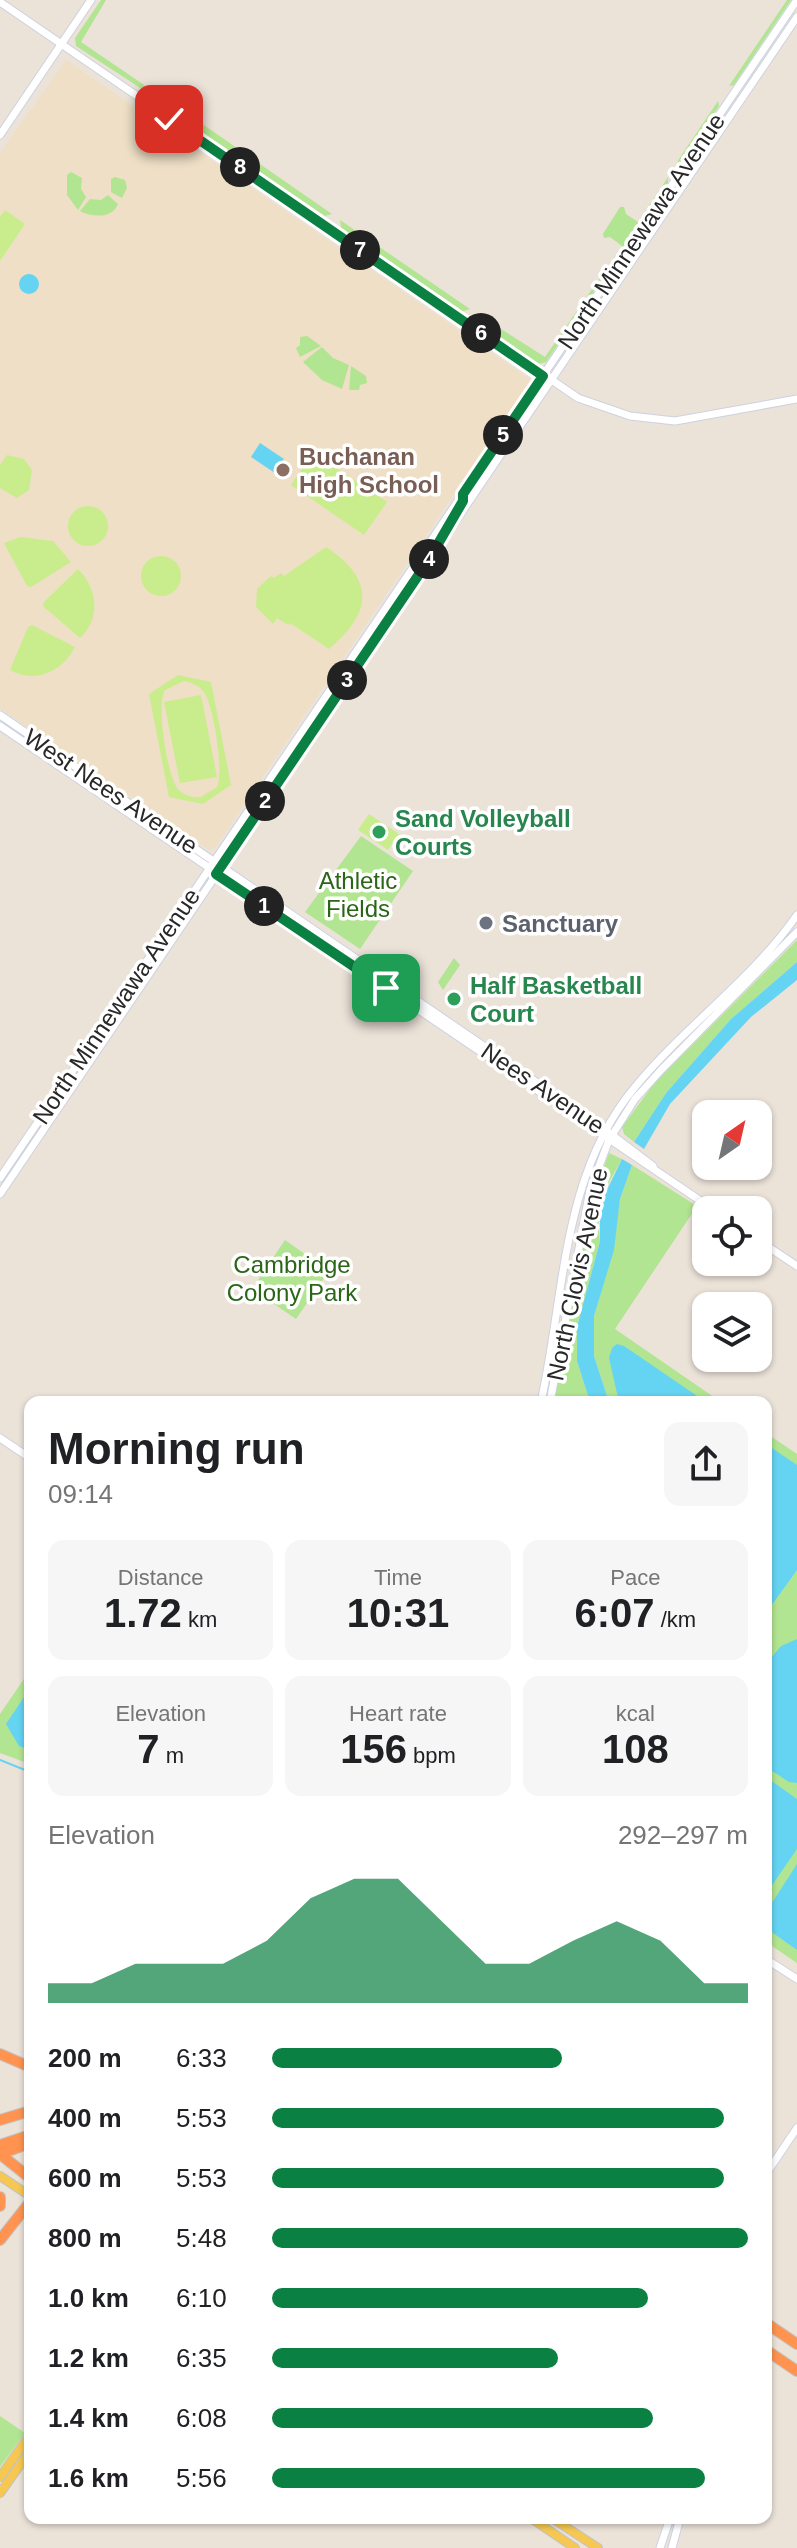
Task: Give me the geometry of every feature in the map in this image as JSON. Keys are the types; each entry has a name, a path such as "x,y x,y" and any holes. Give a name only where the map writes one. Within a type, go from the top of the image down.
{"highway":[{"path":"0,2054 24,2064"},
{"path":"0,2120 24,2113"},
{"path":"0,2145 24,2140"},
{"path":"24,2141 0,2157 24,2174"},
{"path":"0,2197 0,2206"},
{"path":"0,2240 24,2207"},
{"path":"772,2327 797,2344"},
{"path":"772,2354 797,2371"}],"main road":[{"path":"0,135 91,0"},
{"name":"North Minnewawa Avenue","path":"0,1194 463,494 797,0"},
{"path":"0,2 550,381 601,407 659,420 697,419 797,399"},
{"name":"North Minnewawa Avenue","path":"295,749 428,561 797,17"},
{"path":"738,104 738,96 768,52 775,33"},
{"path":"701,160 706,145 733,104 732,97"},
{"path":"428,561 463,501 463,494"},
{"name":"West Nees Avenue","path":"0,715 215,868"},
{"path":"3,729 24,738 79,775 86,774"},
{"name":"West Nees Avenue","path":"3,729 215,868"},
{"name":"North Minnewawa Avenue","path":"0,1178 215,868"},
{"name":"Nees Avenue","path":"215,868 694,1196"},
{"name":"North Clovis Avenue","path":"542,1396 577,1197 607,1135 646,1074 768,952 797,915"},
{"name":"North Clovis Avenue","path":"551,1396 590,1190 607,1135 661,1070 797,932"},
{"path":"772,1249 797,1266"},
{"path":"0,1438 24,1454"},
{"path":"772,1963 797,1979"},
{"path":"772,2165 797,2128"},
{"path":"0,2176 24,2194"},
{"path":"0,2477 24,2443"},
{"path":"0,2493 24,2459"},
{"path":"540,2524 575,2548"},
{"path":"561,2524 598,2548"},
{"path":"660,2548 668,2524"},
{"path":"672,2548 678,2524"}],"shaded area":[{"name":"Buchanan High School","path":"66,60 531,380 214,849 209,850 0,708 0,153"}],"green space":[{"path":"101,0 106,0 81,42 175,106 171,108 76,46 75,38"},
{"path":"787,0 791,0 734,85 729,86"},
{"path":"718,101 719,106 682,161 677,162"},
{"path":"184,112 332,214 325,216 185,121"},
{"path":"71,172 82,178 81,189 86,197 78,210 67,195 67,175"},
{"path":"668,177 668,183 546,362 538,364 483,326 482,317 545,357 622,246 610,237 604,238 603,234 620,207 624,207 626,214 638,222"},
{"path":"111,179 125,180 127,188 122,198 111,192"},
{"path":"108,195 118,204 112,212 97,216 80,211 90,199 101,200"},
{"path":"5,210 25,224 0,261 0,217"},
{"path":"340,220 470,309 461,312 341,228"},
{"path":"307,336 321,346 300,357 296,348 300,345 300,337"},
{"path":"322,347 333,358 349,365 342,389 322,380 303,362"},
{"path":"351,366 366,376 367,383 360,385 359,390 349,390"},
{"path":"313,452 387,502 364,535 291,485"},
{"path":"7,455 24,459 32,470 29,490 17,498 0,488 0,465"},
{"path":"88,506 102,512 108,526 102,540 88,546 74,540 68,526 74,512"},
{"path":"21,537 53,541 71,562 31,587 27,586 4,543"},
{"path":"326,547 354,572 362,597 354,623 329,649 290,623 288,625 277,618 273,624 256,607 257,589 271,576 274,578 281,573 284,576"},
{"path":"161,556 175,562 181,576 175,590 161,596 147,590 141,576 147,562"},
{"path":"78,569 90,585 94,604 91,622 80,638 43,603"},
{"path":"32,625 75,647 55,669 29,676 10,670 28,627"},
{"path":"178,675 211,682 231,785 203,804 169,797 149,694","holes":["184,681 198,686 205,694 217,740 217,787 201,797 189,796 178,789 170,770 164,740 162,710 165,690"]},
{"path":"201,695 217,777 180,783 164,702"},
{"name":"Sand Volleyball Courts","path":"369,814 399,834 388,850 358,830"},
{"name":"Athletic Fields","path":"361,836 413,871 360,949 305,912"},
{"path":"797,940 797,962 731,1019 666,1093 634,1142 624,1134 622,1127 656,1081"},
{"path":"454,958 460,965 443,990 438,982"},
{"path":"609,1153 622,1159 604,1191 598,1218 600,1241 577,1327 577,1361 588,1396 555,1396 591,1202"},
{"path":"632,1165 692,1203 692,1214 615,1329 712,1396 607,1396 594,1356 594,1316 613,1250 620,1199"},
{"name":"Cambridge Colony Park","path":"285,1240 329,1271 296,1319 252,1289"},
{"path":"772,1437 797,1454 797,1963 772,1946"},
{"path":"24,1679 24,1762 0,1753 0,1714"},
{"path":"0,2416 24,2434 0,2467"}],"water":[{"path":"29,274 36,277 39,284 36,291 29,294 22,291 19,284 22,277"},
{"path":"260,443 284,459 275,473 251,457"},
{"path":"797,962 797,980 751,1017 670,1104 644,1149 634,1142 666,1093 731,1019"},
{"path":"622,1159 632,1165 620,1199 614,1250 594,1316 594,1356 607,1396 588,1396 577,1361 577,1327 600,1241 600,1204"},
{"path":"617,1344 624,1346 697,1396 618,1396 609,1358"},
{"path":"772,1448 797,1465 797,1570 772,1605"},
{"path":"797,1639 797,1783 789,1782 772,1771 772,1657 781,1646"},
{"path":"24,1697 24,1748 19,1746 6,1724"},
{"path":"772,1781 797,1799 797,1849 772,1885"},
{"path":"797,1864 797,1950 772,1932 772,1903"}],"waterway":[{"path":"0,1760 24,1770"}],"place":[{"name":"Buchanan High School","path":"283,470"},
{"name":"Sand Volleyball Courts","path":"379,832"},
{"name":"Sanctuary","path":"486,923"},
{"name":"Half Basketball Court","path":"454,999"}],"route":[{"path":"169,119 543,376 463,494 463,501 437,540 428,561 216,874 386,988"}]}
